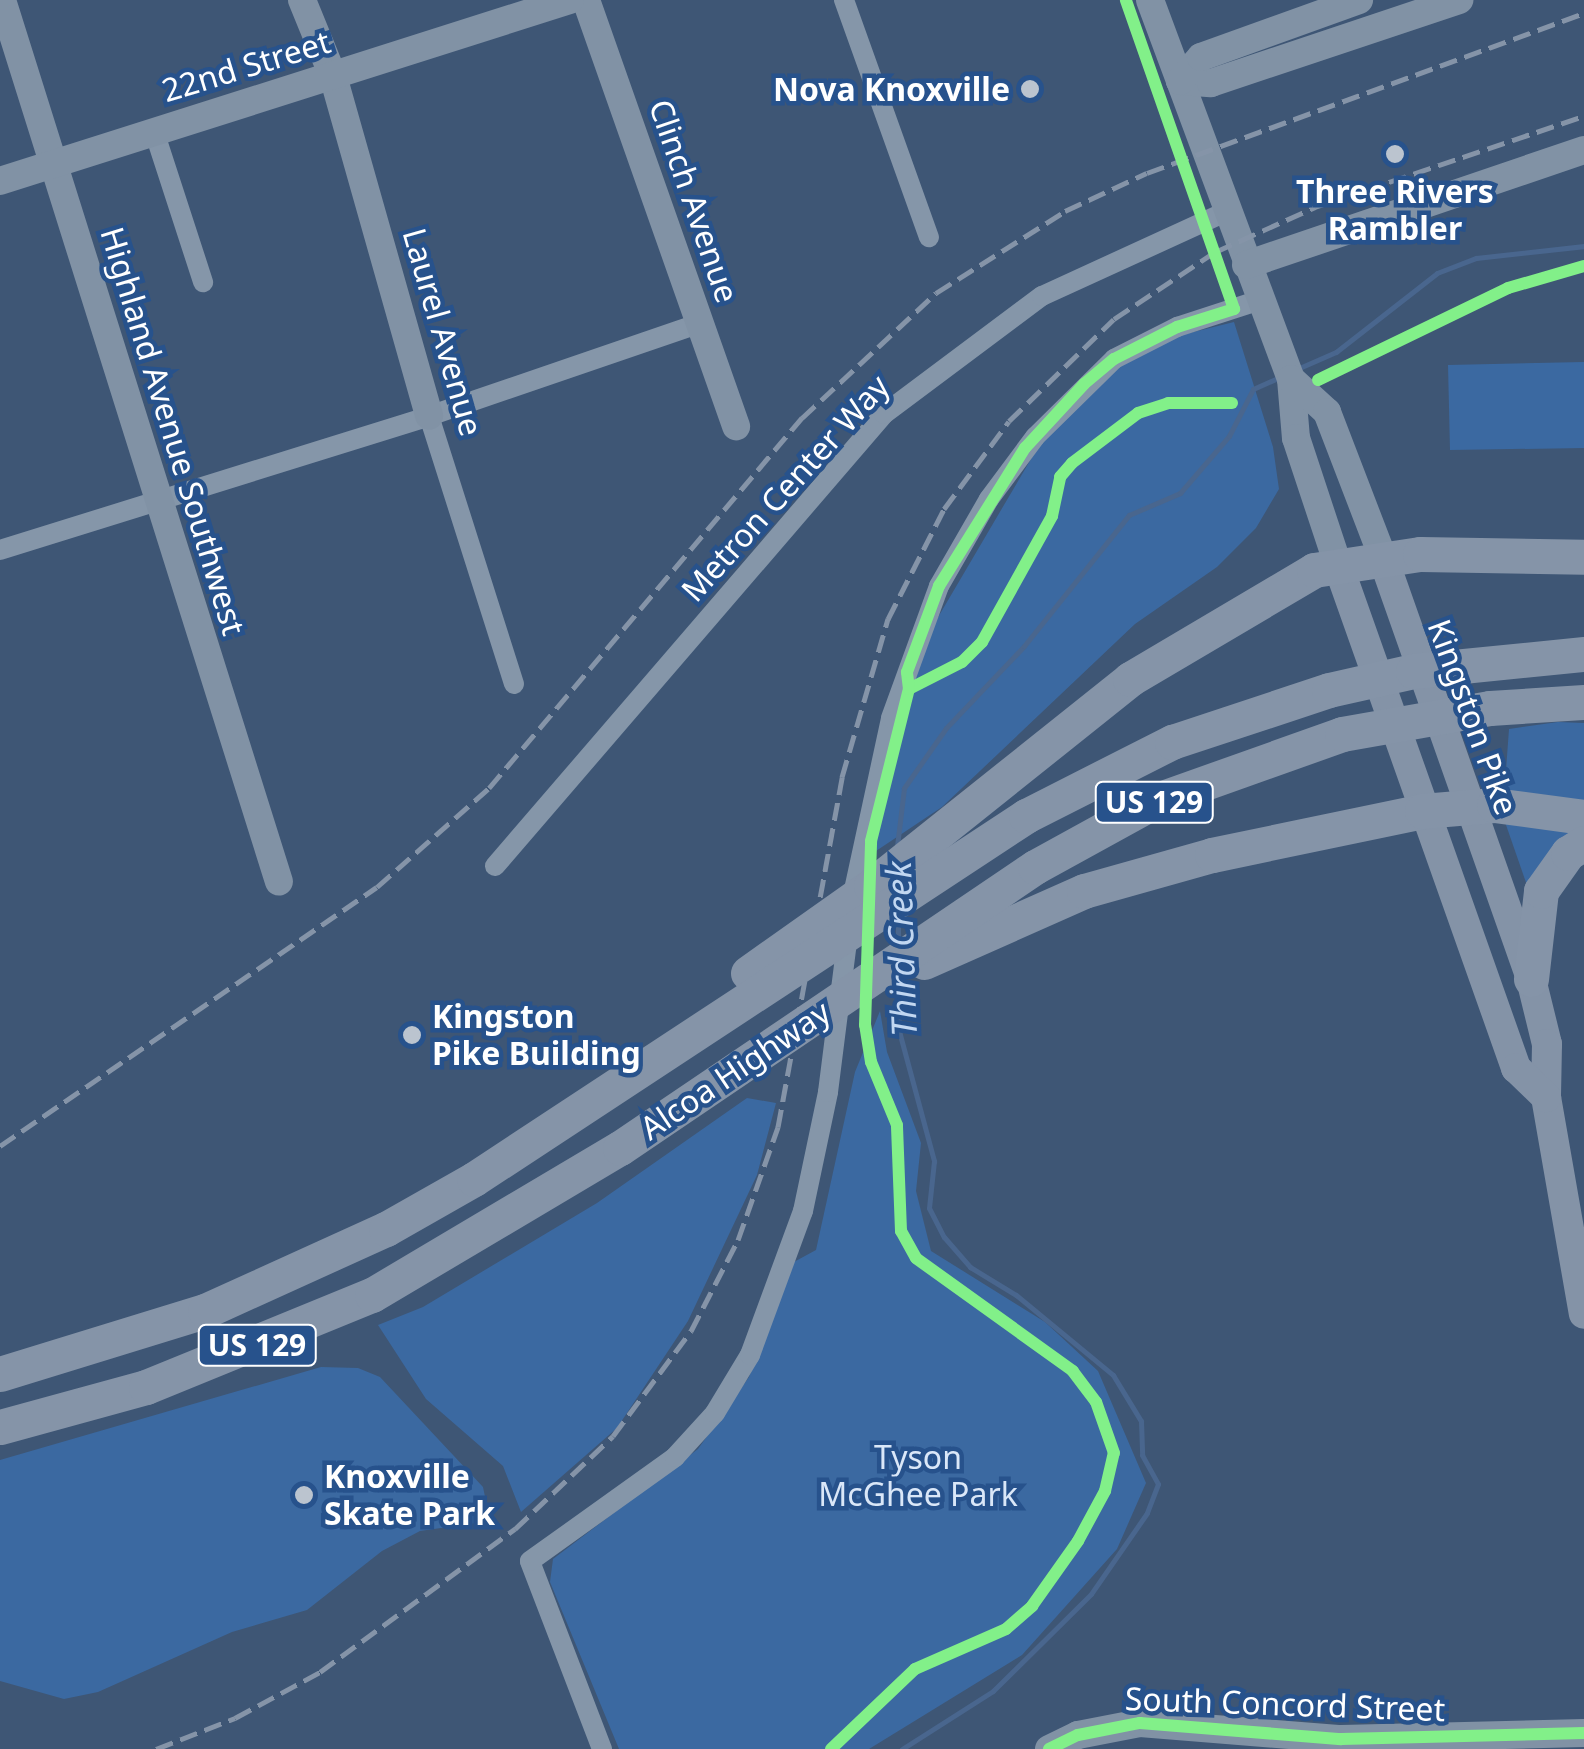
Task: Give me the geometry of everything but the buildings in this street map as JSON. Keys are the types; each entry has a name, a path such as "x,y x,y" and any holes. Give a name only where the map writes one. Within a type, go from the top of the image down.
{"highway":[{"path":"634,1072 752,969 971,808 1130,680 1281,586 1338,565 1383,558 1584,557"},
{"name":"Alcoa Highway","path":"0,1374 205,1311 386,1229 474,1180 976,849 1096,777 1172,742 1328,690 1474,660 1584,654"},
{"name":"US 129","path":"982,917 1093,831 1158,800 1342,734 1490,708 1584,702"},
{"path":"982,917 1147,870 1422,811 1469,808 1584,816"},
{"path":"1531,979 1540,891 1568,853 1584,844"},
{"name":"Alcoa Highway","path":"0,1427 146,1387 248,1349 372,1294 499,1223 824,1011 982,917"}],"main road":[{"name":"Kingston Pike","path":"1383,558 1531,979 1547,1044 1546,1097 1584,1314"},
{"name":"Kingston Pike","path":"1338,565 1516,1068 1546,1097"}],"street":[{"name":"Highland Avenue Southwest","path":"2,0 279,882"},
{"name":"Laurel Avenue","path":"302,0 332,76 429,416 514,684"},
{"name":"22nd Street","path":"0,181 570,0"},
{"name":"Clinch Avenue","path":"586,0 736,426"},
{"path":"844,0 929,236"},
{"name":"Kingston Pike","path":"1150,0 1291,379 1296,438 1338,565"},
{"path":"1180,81 1201,57 1359,0"},
{"path":"1180,81 1211,83 1450,2"},
{"path":"154,131 203,282"},
{"path":"1246,264 1584,150"},
{"name":"Metron Center Way","path":"495,866 884,414 1042,296 1228,211"},
{"path":"602,1749 530,1561 676,1457 715,1413 750,1355 803,1210 828,1092 858,850 891,718 940,586 1007,473 1084,384 1177,326 1260,300"},
{"path":"0,550 429,416 700,323"},
{"name":"Kingston Pike","path":"1291,379 1333,426 1383,558"},
{"name":"South Concord Street","path":"1048,1749 1078,1735 1140,1723 1341,1744 1584,1733"}],"green space":[{"path":"1234,322 1273,447 1279,489 1256,528 1217,567 1135,624 942,807 864,859 885,753 937,619 1041,442 1096,380 1165,339"},
{"path":"1584,362 1584,448 1450,450 1448,365"},
{"path":"1558,722 1584,723 1584,804 1496,793 1488,778 1500,779 1506,770 1509,729"},
{"path":"1505,822 1584,829 1530,894"},
{"name":"Tyson McGhee Park","path":"880,1011 887,1052 921,1143 916,1191 931,1251 1045,1322 1098,1371 1146,1483 1117,1549 1022,1655 869,1749 619,1749 550,1582 553,1559 698,1449 749,1377 792,1263 816,1250 855,1072"},
{"path":"747,1098 776,1103 757,1175 688,1321 617,1428 521,1512 503,1466 426,1399 378,1325 423,1307 597,1203"},
{"path":"321,1367 358,1368 380,1377 483,1487 490,1521 420,1531 382,1551 307,1610 232,1632 98,1692 64,1699 0,1681 0,1460"}],"waterway":[{"name":"Third Creek","path":"1297,369 1336,352 1437,273 1476,258 1584,246"},
{"name":"Third Creek","path":"897,846 904,788 946,728 1024,646 1129,515 1180,493 1229,436 1253,389 1282,376"},
{"name":"Third Creek","path":"898,917 898,941"},
{"name":"Third Creek","path":"898,977 899,1031 934,1161 929,1208 944,1237 970,1267 1016,1295 1113,1375 1141,1421 1142,1455 1158,1484 1147,1513 1091,1594 993,1691 902,1749"}],"railway":[{"path":"0,1146 377,887 489,788 802,418 936,293 1065,211 1147,173 1584,13"},
{"path":"156,1749 235,1718 320,1672 515,1529 613,1436 691,1331 738,1240 778,1127 842,777 888,619 944,509 1009,421 1114,319 1215,252 1315,207 1584,116"}],"cycle path":[{"path":"831,1749 915,1669 1006,1629 1032,1606 1078,1541 1105,1491 1114,1453 1096,1402 1073,1371 916,1258 901,1231 897,1125 871,1062 865,1025 871,841 909,689 907,672 939,586 1025,448 1084,384 1114,359 1177,327 1234,309 1126,0"},
{"path":"1318,380 1508,288 1584,266"},
{"path":"909,689 962,662 982,642 1052,516 1060,477 1072,463 1138,413 1168,403 1232,403"},
{"path":"1049,1749 1078,1735 1140,1723 1341,1739 1584,1733"}],"place":[{"name":"Nova Knoxville","path":"1030,89"},
{"name":"Three Rivers Rambler","path":"1395,154"},
{"name":"Kingston Pike Building","path":"412,1035"},
{"name":"Knoxville Skate Park","path":"304,1495"}]}
